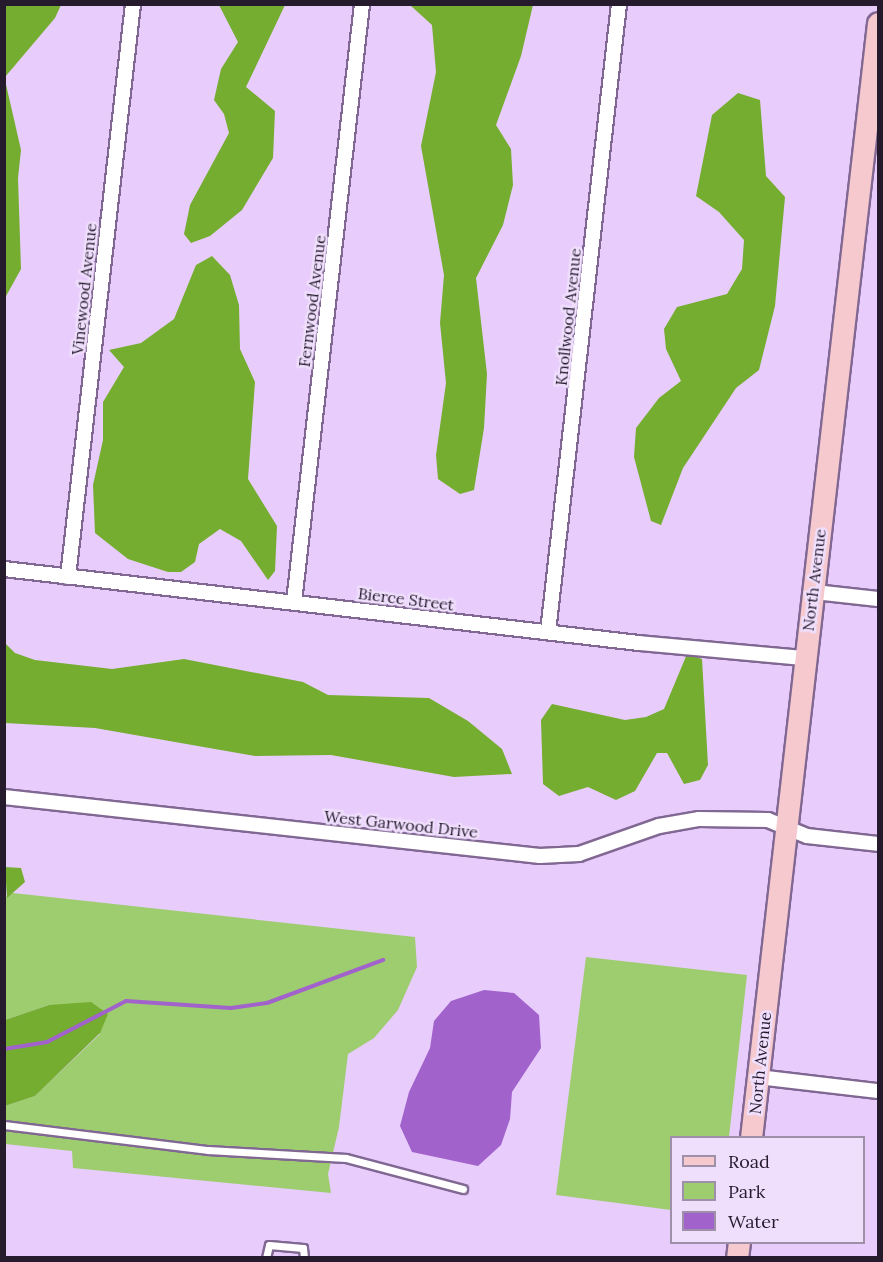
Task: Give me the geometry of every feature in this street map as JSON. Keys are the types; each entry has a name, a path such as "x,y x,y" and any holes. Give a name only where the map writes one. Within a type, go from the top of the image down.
{"main road":[{"name":"North Avenue","path":"751,1136 787,830 804,658 815,591 874,100 879,23"}],"street":[{"name":"Vinewood Avenue","path":"68,577 133,4"},
{"name":"Fernwood Avenue","path":"294,602 362,4"},
{"name":"Knollwood Avenue","path":"548,632 619,4"},
{"name":"Bierce Street","path":"4,569 548,632 804,658"},
{"path":"815,591 879,599"},
{"name":"West Garwood Drive","path":"4,797 540,856 579,854 659,826 699,819 768,820 787,830 879,844"},
{"path":"758,1077 879,1091"}],"lane":[{"path":"4,1125 208,1150 346,1158 463,1189"},
{"path":"266,1257 269,1245 303,1248 304,1257"}],"green space":[{"path":"5,4 61,5 55,18 5,77"},
{"path":"219,5 285,5 246,87 275,111 273,158 242,210 210,236 191,243 184,234 190,205 229,133 224,114 214,100 221,69 238,42"},
{"path":"410,5 533,5 521,56 496,125 511,149 513,185 503,225 476,278 487,374 484,428 474,490 460,494 438,479 436,455 446,383 440,323 444,275 421,146 436,72 432,25"},
{"path":"5,80 21,150 18,178 21,269 5,298"},
{"path":"738,93 760,100 766,176 785,197 775,306 759,370 736,388 683,468 661,525 651,521 634,457 636,428 659,398 681,381 666,349 664,329 677,307 727,294 742,269 744,240 719,212 696,196 712,115"},
{"path":"212,256 230,275 239,305 240,349 255,382 248,479 277,526 275,571 268,580 241,541 220,529 199,544 195,562 181,572 168,572 128,559 95,533 93,485 103,440 103,402 124,367 109,350 141,343 174,319 196,265"},
{"path":"4,642 15,653 35,660 112,669 184,659 303,682 328,695 429,698 468,721 502,749 512,774 454,777 331,755 255,756 95,728 5,723"},
{"path":"687,654 702,659 708,765 700,780 684,784 667,753 657,753 635,791 616,800 588,787 559,796 543,784 541,720 552,704 625,720 646,717 664,709"},
{"path":"5,867 21,868 25,882 7,898"},
{"path":"13,893 415,937 417,967 398,1010 374,1038 348,1054 339,1127 328,1174 331,1193 73,1168 72,1151 5,1144 5,1106 35,1096 100,1034 49,1005 5,1020 4,898"},
{"path":"586,957 747,975 729,1136 670,1136 670,1210 556,1195"},
{"path":"91,1002 108,1014 100,1033 35,1096 5,1106 5,1020 49,1005"}],"water":[{"path":"484,990 514,993 539,1015 541,1048 512,1092 510,1119 501,1145 478,1166 412,1152 400,1126 409,1092 430,1048 434,1021 451,1001"}],"waterway":[{"path":"4,1049 47,1042 126,1001 231,1008 267,1003 383,960"}]}
